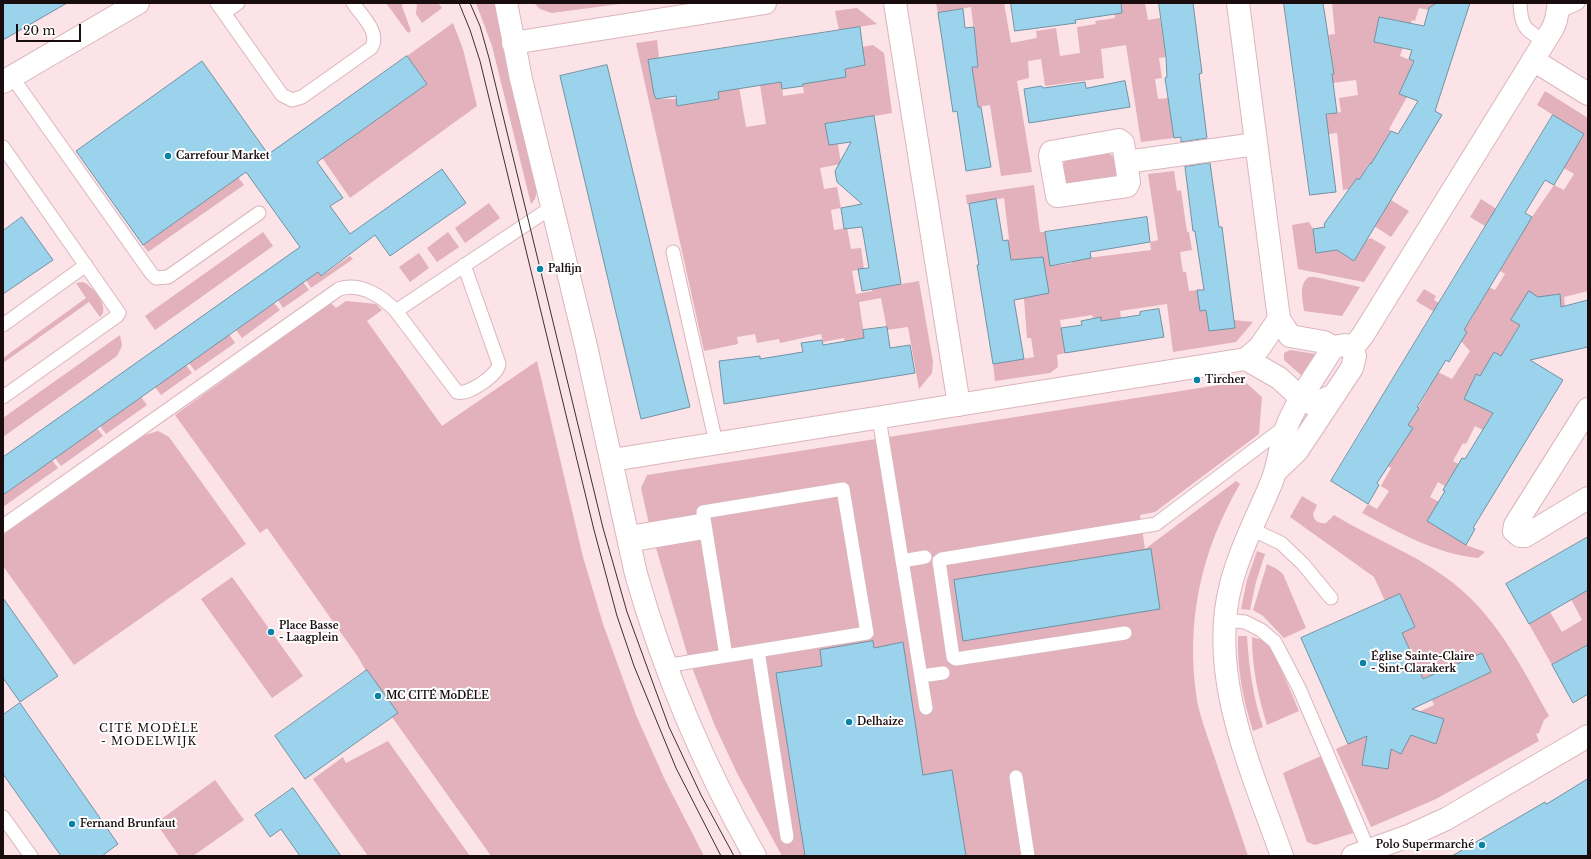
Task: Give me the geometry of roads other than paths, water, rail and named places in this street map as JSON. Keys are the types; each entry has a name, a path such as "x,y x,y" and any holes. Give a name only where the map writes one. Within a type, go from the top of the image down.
{"street":[{"path":"7,79 138,3"},
{"path":"506,3 513,43 588,353 644,600 666,666 711,772 755,856"},
{"path":"513,43 765,3"},
{"path":"895,3 959,405"},
{"path":"1238,3 1279,319 1290,336 1324,342 1343,348 1355,356 1354,362 1334,395 1297,451 1276,471"},
{"path":"1282,856 1246,753 1233,708 1226,675 1224,635 1225,620 1231,585 1238,561 1276,471 1280,448 1288,425 1302,399 1343,348 1363,335 1545,42 1553,28 1558,7"},
{"path":"1533,60 1588,94"},
{"path":"1126,162 1256,144"},
{"path":"612,460 1246,359 1259,348 1279,319"},
{"path":"1246,359 1279,378 1302,399 1309,403 1316,403 1334,395"},
{"path":"1588,409 1515,525 1514,531 1520,536 1525,536 1588,498"},
{"path":"1362,853 1411,835 1446,819 1588,736"}],"lane":[{"path":"238,3 221,8 282,95 292,100 302,97 371,48 374,43 374,32 353,3"},
{"path":"1520,3 1521,20 1524,28 1545,42"},
{"path":"1558,7 1578,3"},
{"path":"7,79 156,278 168,277 259,213"},
{"path":"3,147 118,310 117,316 3,397"},
{"path":"396,311 552,207"},
{"path":"673,252 716,443"},
{"path":"3,325 86,265"},
{"path":"3,526 339,289 350,287 378,294 396,311 457,392 464,393 494,374 499,364 464,266"},
{"path":"879,418 926,708"},
{"path":"1125,633 956,659 953,657 939,561 942,559 1156,524 1288,425"},
{"path":"666,666 867,633 843,489 703,512 726,656"},
{"path":"629,539 705,526"},
{"path":"1251,529 1281,543 1304,564 1331,598"},
{"path":"902,561 925,557"},
{"path":"1225,620 1245,622 1261,630 1275,642 1299,688 1362,853"},
{"path":"758,651 787,837"},
{"path":"921,676 944,673"},
{"path":"1016,777 1028,856"},
{"path":"3,816 31,856"}],"tram line":[{"path":"459,3 480,61 594,530 617,616 634,666 676,768 721,856"},
{"path":"470,3 480,26 489,58 603,528 627,612 669,727 701,795 734,856"}],"place":[{"name":"Carrefour Market","path":"168,156"},
{"name":"Palfijn","path":"540,269"},
{"name":"Tircher","path":"1197,380"},
{"name":"Place Basse - Laagplein","path":"271,632"},
{"name":"Église Sainte-Claire - Sint-Clarakerk","path":"1363,663"},
{"name":"MC CITÉ MoDÈLE","path":"378,696"},
{"name":"Delhaize","path":"849,722"},
{"name":"Fernand Brunfaut","path":"72,824"},
{"name":"Polo Supermarché","path":"1482,845"}],"district":[{"name":"CITÉ MODÈLE - MODELWIJK","path":"149,735"}]}
